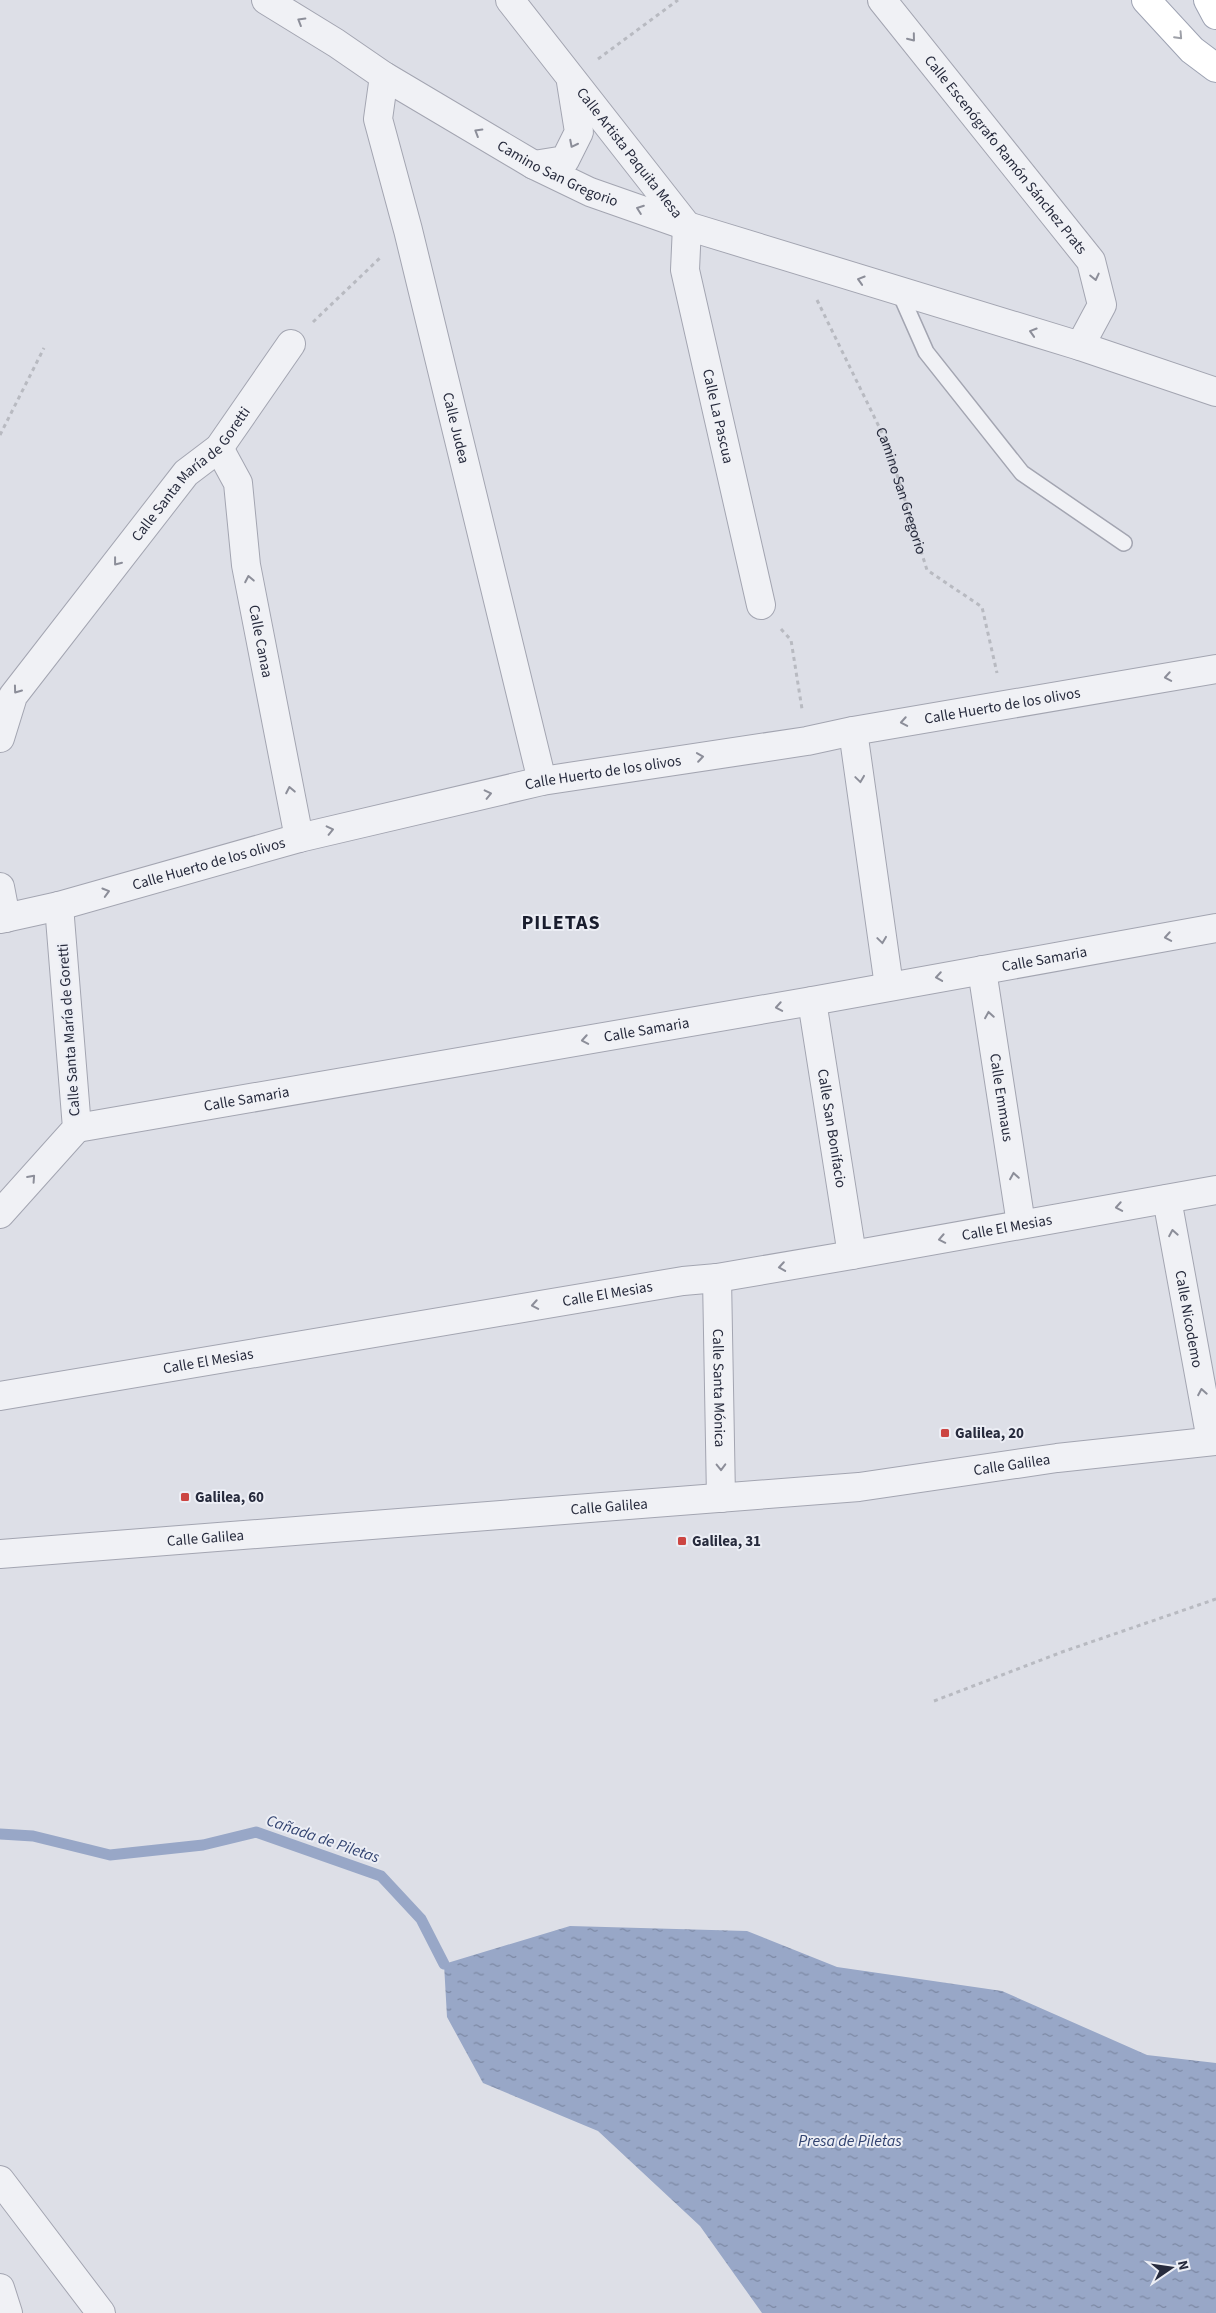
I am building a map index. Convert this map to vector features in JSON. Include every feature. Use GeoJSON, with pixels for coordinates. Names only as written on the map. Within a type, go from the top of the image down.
{"type":"FeatureCollection","features":[{"type":"Feature","properties":{"kind":"main road"},"geometry":{"type":"LineString","coordinates":[[1146,0],[1192,50],[1216,68]]}},
{"type":"Feature","properties":{"kind":"main road"},"geometry":{"type":"LineString","coordinates":[[1208,0],[1216,15]]}},
{"type":"Feature","properties":{"kind":"street","name":"Camino San Gregorio"},"geometry":{"type":"LineString","coordinates":[[266,0],[336,43],[384,76],[534,165],[590,192],[687,226],[1080,346],[1216,392]]}},
{"type":"Feature","properties":{"kind":"street","name":"Calle Artista Paquita Mesa"},"geometry":{"type":"LineString","coordinates":[[510,0],[570,80],[687,226]]}},
{"type":"Feature","properties":{"kind":"street","name":"Calle Escenógrafo Ramón Sánchez Prats"},"geometry":{"type":"LineString","coordinates":[[882,0],[1091,261],[1102,305],[1080,346]]}},
{"type":"Feature","properties":{"kind":"street","name":"Calle Judea"},"geometry":{"type":"LineString","coordinates":[[384,76],[378,118],[408,230],[542,781]]}},
{"type":"Feature","properties":{"kind":"street","name":"Calle Artista Paquita Mesa"},"geometry":{"type":"LineString","coordinates":[[534,165],[565,160],[579,132],[570,80]]}},
{"type":"Feature","properties":{"kind":"street","name":"Calle La Pascua"},"geometry":{"type":"LineString","coordinates":[[687,226],[685,270],[761,605]]}},
{"type":"Feature","properties":{"kind":"street","name":"Calle Santa María de Goretti"},"geometry":{"type":"LineString","coordinates":[[0,738],[13,696],[186,473],[219,448],[291,344]]}},
{"type":"Feature","properties":{"kind":"street","name":"Calle Canaa"},"geometry":{"type":"LineString","coordinates":[[219,448],[238,483],[246,565],[299,838]]}},
{"type":"Feature","properties":{"kind":"street","name":"Calle Huerto de los olivos"},"geometry":{"type":"LineString","coordinates":[[3,918],[59,906],[299,838],[542,781],[807,741],[853,731],[1216,669]]}},
{"type":"Feature","properties":{"kind":"street"},"geometry":{"type":"LineString","coordinates":[[853,731],[889,986]]}},
{"type":"Feature","properties":{"kind":"street"},"geometry":{"type":"LineString","coordinates":[[0,887],[3,918]]}},
{"type":"Feature","properties":{"kind":"street","name":"Calle Santa María de Goretti"},"geometry":{"type":"LineString","coordinates":[[0,1214],[77,1128],[59,906]]}},
{"type":"Feature","properties":{"kind":"street","name":"Calle Samaria"},"geometry":{"type":"LineString","coordinates":[[77,1128],[812,1001],[1216,928]]}},
{"type":"Feature","properties":{"kind":"street","name":"Calle Emmaus"},"geometry":{"type":"LineString","coordinates":[[982,970],[1021,1224]]}},
{"type":"Feature","properties":{"kind":"street","name":"Calle San Bonifacio"},"geometry":{"type":"LineString","coordinates":[[812,1001],[852,1255]]}},
{"type":"Feature","properties":{"kind":"street","name":"Calle El Mesias"},"geometry":{"type":"LineString","coordinates":[[0,1396],[683,1280],[717,1278],[1216,1190]]}},
{"type":"Feature","properties":{"kind":"street","name":"Calle Nicodemo"},"geometry":{"type":"LineString","coordinates":[[1167,1199],[1214,1438]]}},
{"type":"Feature","properties":{"kind":"street","name":"Calle Santa Mónica"},"geometry":{"type":"LineString","coordinates":[[717,1278],[721,1498]]}},
{"type":"Feature","properties":{"kind":"street","name":"Calle Galilea"},"geometry":{"type":"LineString","coordinates":[[0,1554],[859,1487],[1057,1458],[1214,1438]]}},
{"type":"Feature","properties":{"kind":"street"},"geometry":{"type":"LineString","coordinates":[[0,2180],[101,2313]]}},
{"type":"Feature","properties":{"kind":"street"},"geometry":{"type":"LineString","coordinates":[[0,2288],[8,2313]]}},
{"type":"Feature","properties":{"kind":"lane"},"geometry":{"type":"LineString","coordinates":[[899,291],[926,352],[1022,473],[1124,543]]}},
{"type":"Feature","properties":{"kind":"path"},"geometry":{"type":"LineString","coordinates":[[570,80],[678,0]]}},
{"type":"Feature","properties":{"kind":"path"},"geometry":{"type":"LineString","coordinates":[[291,344],[408,230]]}},
{"type":"Feature","properties":{"kind":"path","name":"Camino San Gregorio"},"geometry":{"type":"LineString","coordinates":[[798,261],[887,443],[927,570],[982,607],[1005,705]]}},
{"type":"Feature","properties":{"kind":"path"},"geometry":{"type":"LineString","coordinates":[[0,435],[44,348]]}},
{"type":"Feature","properties":{"kind":"path"},"geometry":{"type":"LineString","coordinates":[[761,605],[791,640],[807,741]]}},
{"type":"Feature","properties":{"kind":"path"},"geometry":{"type":"LineString","coordinates":[[934,1701],[1062,1652],[1216,1600]]}},
{"type":"Feature","properties":{"kind":"water","name":"Presa de Piletas"},"geometry":{"type":"Polygon","coordinates":[[[570,1926],[747,1931],[837,1967],[1002,1991],[1147,2055],[1216,2063],[1216,2313],[762,2313],[700,2226],[598,2131],[483,2083],[447,2017],[444,1964],[570,1926]]]}},
{"type":"Feature","properties":{"kind":"waterway","name":"Cañada de Piletas"},"geometry":{"type":"LineString","coordinates":[[0,1834],[33,1836],[110,1855],[203,1845],[256,1832],[381,1876],[421,1919],[444,1964]]}},
{"type":"Feature","properties":{"kind":"place","name":"Galilea, 20"},"geometry":{"type":"Point","coordinates":[945,1433]}},
{"type":"Feature","properties":{"kind":"place","name":"Galilea, 60"},"geometry":{"type":"Point","coordinates":[185,1497]}},
{"type":"Feature","properties":{"kind":"place","name":"Galilea, 31"},"geometry":{"type":"Point","coordinates":[682,1541]}},
{"type":"Feature","properties":{"kind":"district","name":"PILETAS"},"geometry":{"type":"Point","coordinates":[561,923]}}]}
